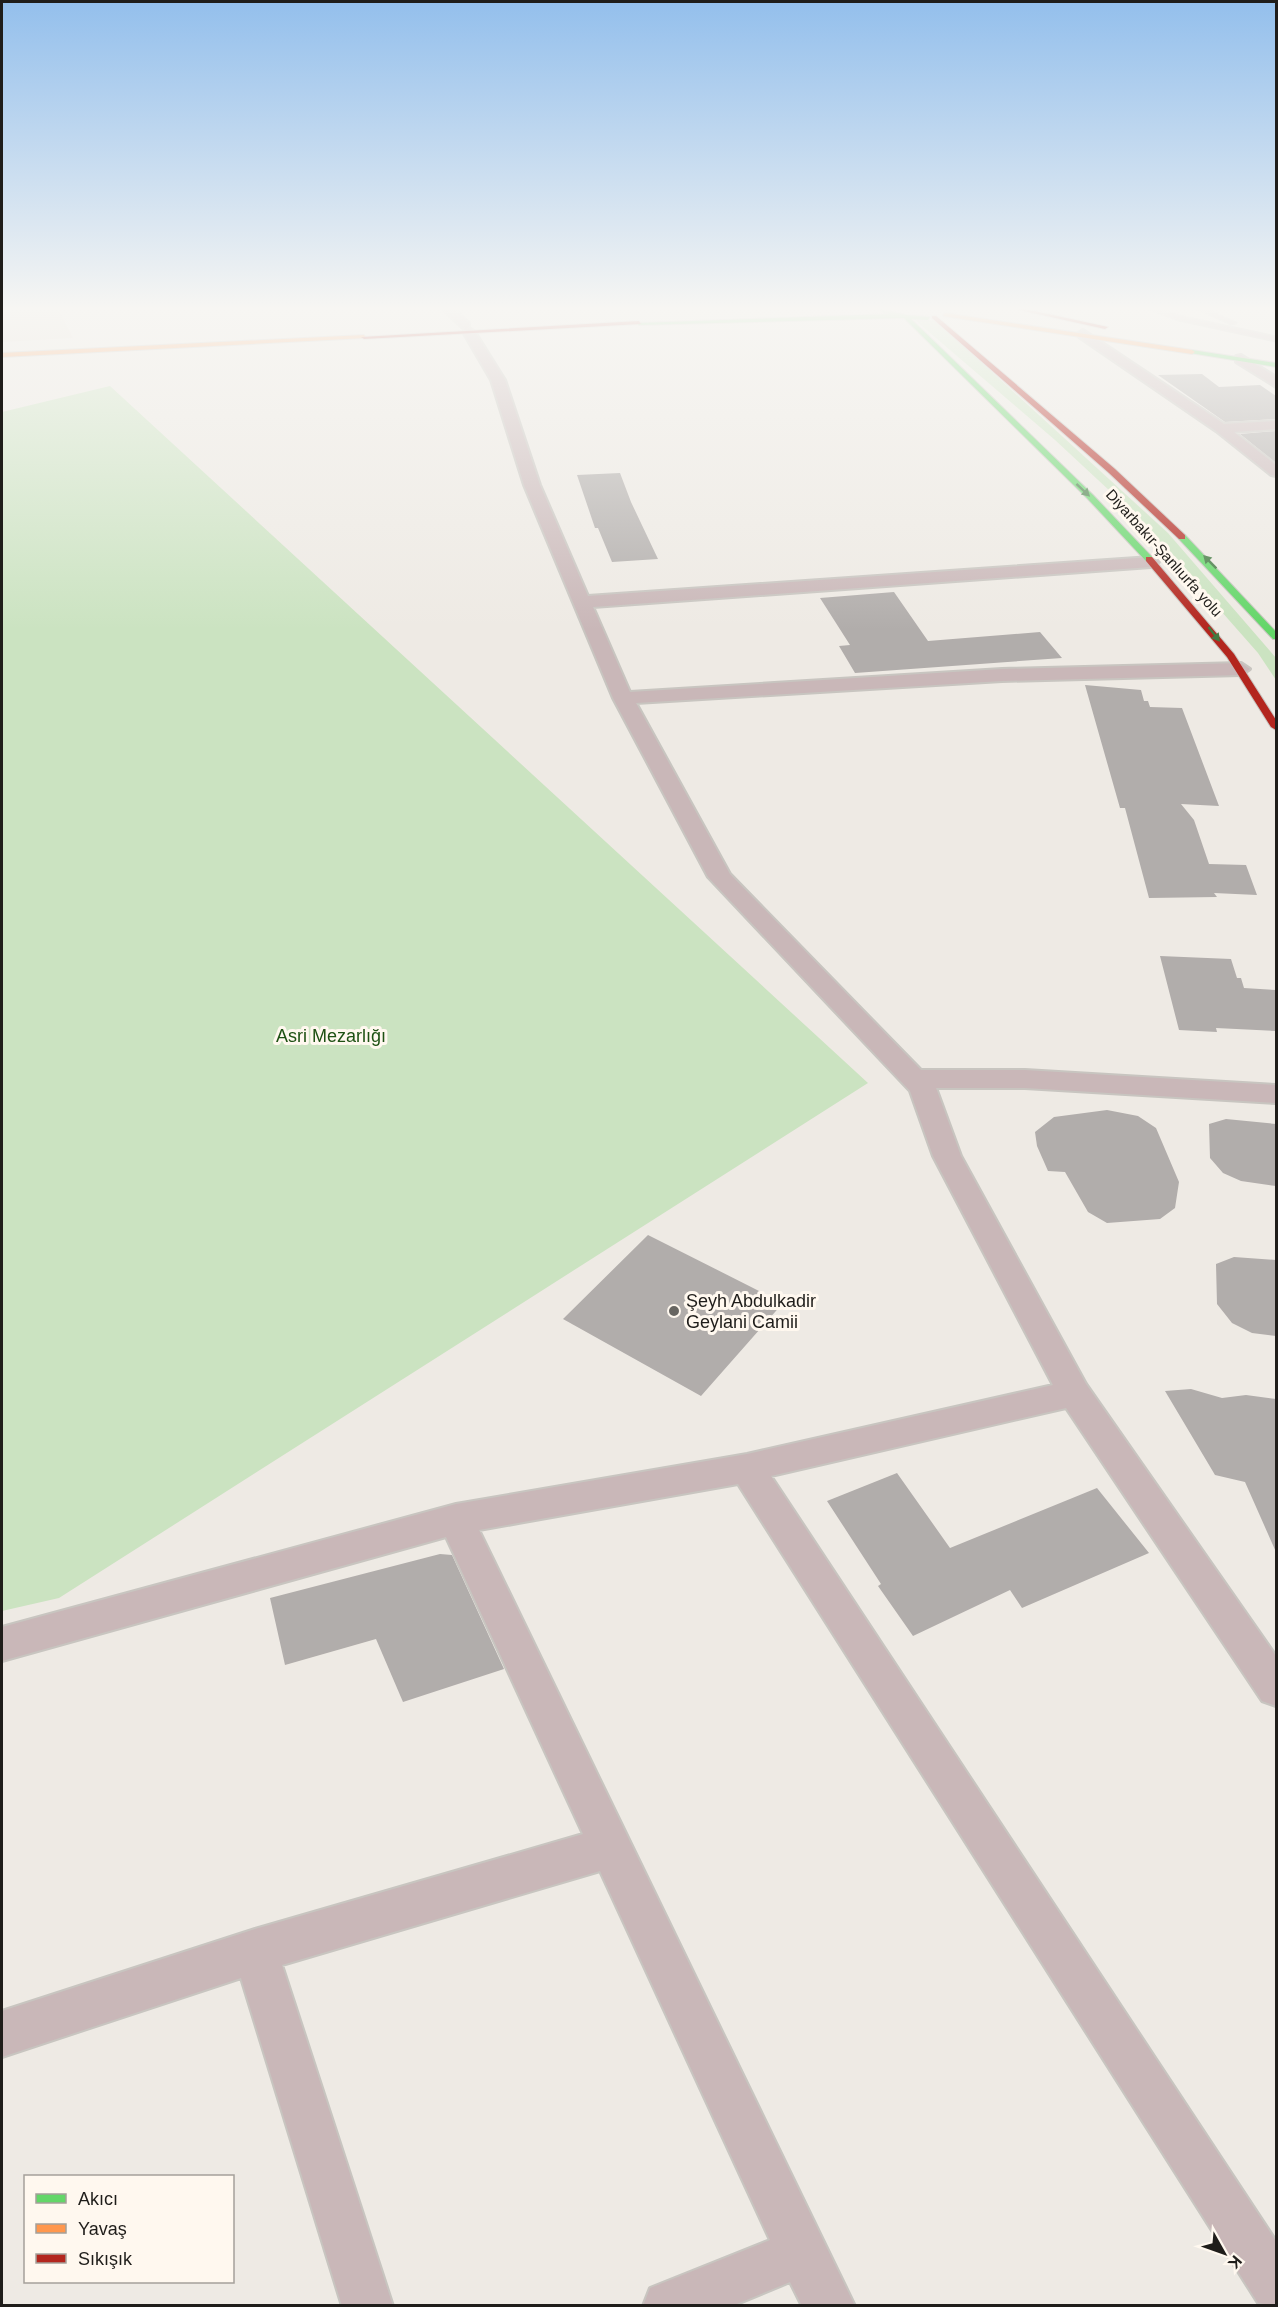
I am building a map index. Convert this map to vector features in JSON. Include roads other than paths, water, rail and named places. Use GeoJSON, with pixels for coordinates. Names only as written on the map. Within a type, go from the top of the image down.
{"type":"FeatureCollection","features":[{"type":"Feature","properties":{"kind":"main road","name":"Diyarbakır-Şanlıurfa yolu"},"geometry":{"type":"LineString","coordinates":[[1004,415],[1098,503],[1212,631],[1241,669],[1276,727]]}},
{"type":"Feature","properties":{"kind":"main road","name":"Diyarbakır-Şanlıurfa yolu"},"geometry":{"type":"LineString","coordinates":[[1053,415],[1156,509],[1231,584],[1276,637]]}},
{"type":"Feature","properties":{"kind":"street"},"geometry":{"type":"LineString","coordinates":[[509,415],[532,485],[623,698],[720,877],[923,1088],[947,1156],[1074,1393],[1276,1689]]}},
{"type":"Feature","properties":{"kind":"street"},"geometry":{"type":"LineString","coordinates":[[1201,415],[1276,472]]}},
{"type":"Feature","properties":{"kind":"street"},"geometry":{"type":"LineString","coordinates":[[1221,428],[1276,425]]}},
{"type":"Feature","properties":{"kind":"street"},"geometry":{"type":"LineString","coordinates":[[582,602],[1151,562]]}},
{"type":"Feature","properties":{"kind":"street"},"geometry":{"type":"LineString","coordinates":[[623,698],[1002,675],[1241,669]]}},
{"type":"Feature","properties":{"kind":"street"},"geometry":{"type":"LineString","coordinates":[[915,1079],[1025,1079],[1276,1094]]}},
{"type":"Feature","properties":{"kind":"street"},"geometry":{"type":"LineString","coordinates":[[2,1644],[456,1520],[747,1468],[1074,1393]]}},
{"type":"Feature","properties":{"kind":"street"},"geometry":{"type":"LineString","coordinates":[[747,1468],[1276,2285]]}},
{"type":"Feature","properties":{"kind":"street"},"geometry":{"type":"LineString","coordinates":[[456,1520],[802,2252],[830,2306]]}},
{"type":"Feature","properties":{"kind":"street"},"geometry":{"type":"LineString","coordinates":[[2,2034],[255,1951],[611,1847]]}},
{"type":"Feature","properties":{"kind":"street"},"geometry":{"type":"LineString","coordinates":[[255,1951],[368,2306]]}},
{"type":"Feature","properties":{"kind":"street"},"geometry":{"type":"LineString","coordinates":[[668,2306],[802,2252]]}},
{"type":"Feature","properties":{"kind":"place","name":"Şeyh Abdulkadir Geylani Camii"},"geometry":{"type":"Point","coordinates":[674,1311]}},
{"type":"Feature","properties":{"kind":"park label","name":"Asri Mezarlığı"},"geometry":{"type":"Point","coordinates":[331,1036]}}]}
